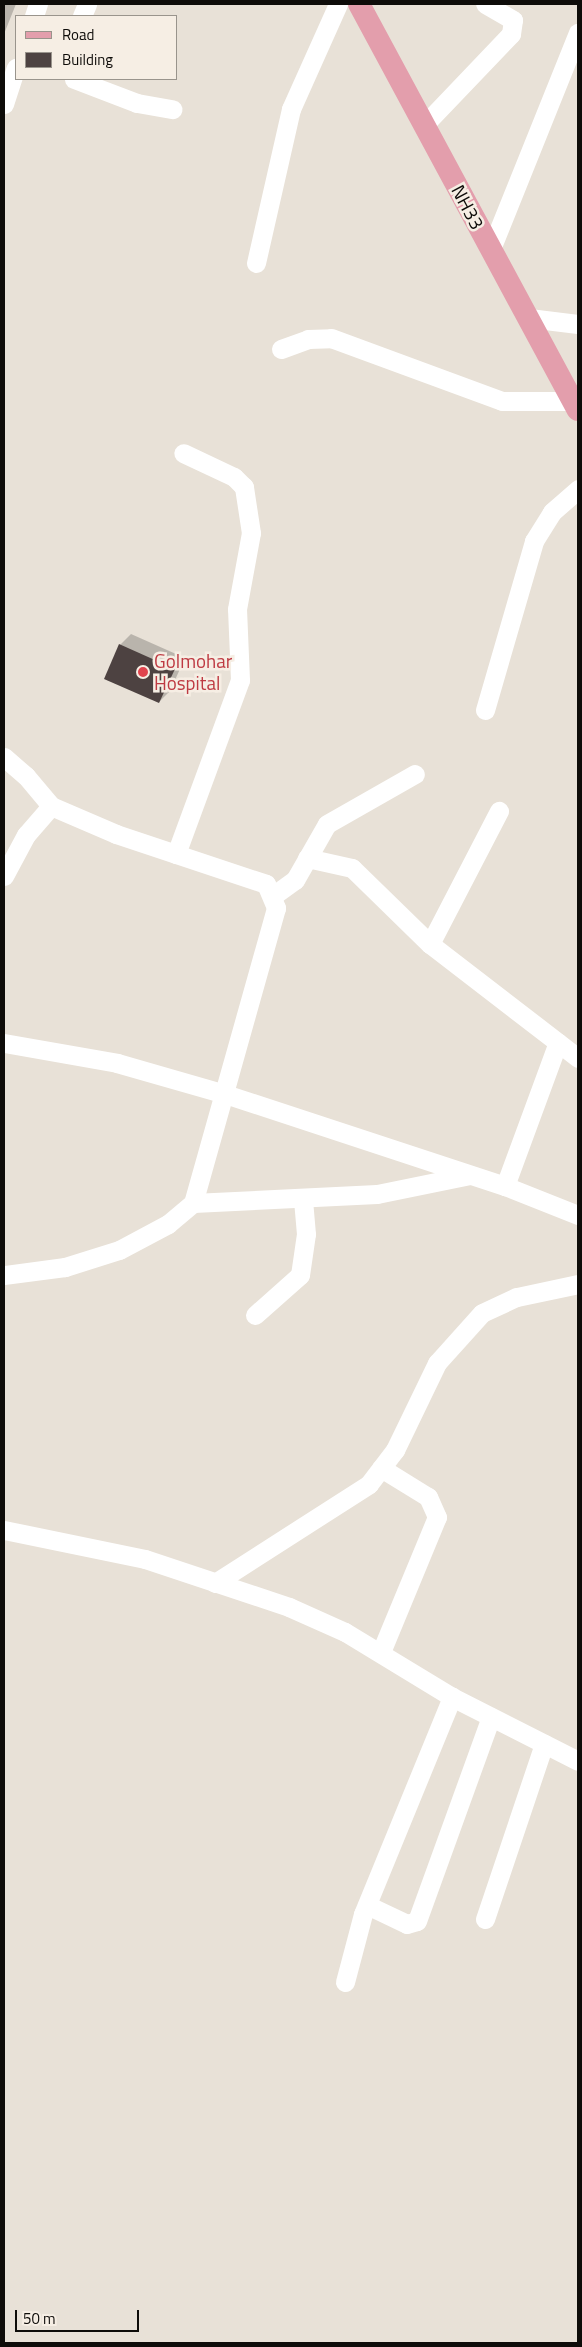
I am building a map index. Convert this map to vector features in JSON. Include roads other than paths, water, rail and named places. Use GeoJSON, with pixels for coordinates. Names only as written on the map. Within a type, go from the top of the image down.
{"type":"FeatureCollection","features":[{"type":"Feature","properties":{"kind":"main road","name":"NH33"},"geometry":{"type":"LineString","coordinates":[[359,4],[576,405]]}},
{"type":"Feature","properties":{"kind":"street"},"geometry":{"type":"LineString","coordinates":[[256,263],[291,109],[338,4]]}},
{"type":"Feature","properties":{"kind":"street"},"geometry":{"type":"LineString","coordinates":[[424,124],[511,34],[513,20],[488,4]]}},
{"type":"Feature","properties":{"kind":"street"},"geometry":{"type":"LineString","coordinates":[[490,249],[578,32]]}},
{"type":"Feature","properties":{"kind":"street"},"geometry":{"type":"LineString","coordinates":[[4,104],[15,70]]}},
{"type":"Feature","properties":{"kind":"street"},"geometry":{"type":"LineString","coordinates":[[77,80],[137,103],[172,109]]}},
{"type":"Feature","properties":{"kind":"street"},"geometry":{"type":"LineString","coordinates":[[529,318],[578,324]]}},
{"type":"Feature","properties":{"kind":"street"},"geometry":{"type":"LineString","coordinates":[[281,349],[308,339],[331,338],[362,346],[494,399],[576,405]]}},
{"type":"Feature","properties":{"kind":"street"},"geometry":{"type":"LineString","coordinates":[[176,854],[240,680],[237,609],[251,533],[244,487],[234,476],[184,453]]}},
{"type":"Feature","properties":{"kind":"street"},"geometry":{"type":"LineString","coordinates":[[485,710],[534,541],[552,512],[578,489]]}},
{"type":"Feature","properties":{"kind":"street"},"geometry":{"type":"LineString","coordinates":[[4,757],[26,776],[50,806],[176,854],[252,878],[266,884],[274,894],[271,933],[193,1203],[168,1224],[119,1250],[65,1266],[4,1275]]}},
{"type":"Feature","properties":{"kind":"street"},"geometry":{"type":"LineString","coordinates":[[274,894],[295,880],[327,824],[415,774]]}},
{"type":"Feature","properties":{"kind":"street"},"geometry":{"type":"LineString","coordinates":[[4,876],[26,835],[50,806]]}},
{"type":"Feature","properties":{"kind":"street"},"geometry":{"type":"LineString","coordinates":[[430,944],[499,810]]}},
{"type":"Feature","properties":{"kind":"street"},"geometry":{"type":"LineString","coordinates":[[307,858],[352,868],[430,944],[578,1058]]}},
{"type":"Feature","properties":{"kind":"street"},"geometry":{"type":"LineString","coordinates":[[505,1186],[558,1042]]}},
{"type":"Feature","properties":{"kind":"street"},"geometry":{"type":"LineString","coordinates":[[4,1043],[117,1063],[225,1094],[472,1174],[578,1215]]}},
{"type":"Feature","properties":{"kind":"street"},"geometry":{"type":"LineString","coordinates":[[193,1203],[377,1194],[472,1174]]}},
{"type":"Feature","properties":{"kind":"street"},"geometry":{"type":"LineString","coordinates":[[255,1315],[300,1275],[306,1258],[303,1198]]}},
{"type":"Feature","properties":{"kind":"street"},"geometry":{"type":"LineString","coordinates":[[215,1583],[336,1508],[369,1484],[395,1450],[437,1363],[482,1313],[517,1297],[578,1284]]}},
{"type":"Feature","properties":{"kind":"street"},"geometry":{"type":"LineString","coordinates":[[381,1468],[428,1497],[437,1517],[381,1652]]}},
{"type":"Feature","properties":{"kind":"street"},"geometry":{"type":"LineString","coordinates":[[4,1530],[84,1543],[289,1607],[381,1652],[452,1697],[578,1761]]}},
{"type":"Feature","properties":{"kind":"street"},"geometry":{"type":"LineString","coordinates":[[345,1982],[367,1905],[452,1697]]}},
{"type":"Feature","properties":{"kind":"street"},"geometry":{"type":"LineString","coordinates":[[367,1905],[408,1924],[416,1921],[491,1717]]}},
{"type":"Feature","properties":{"kind":"street"},"geometry":{"type":"LineString","coordinates":[[485,1919],[544,1744]]}},
{"type":"Feature","properties":{"kind":"place","name":"Golmohar Hospital"},"geometry":{"type":"Point","coordinates":[143,672]}}]}
